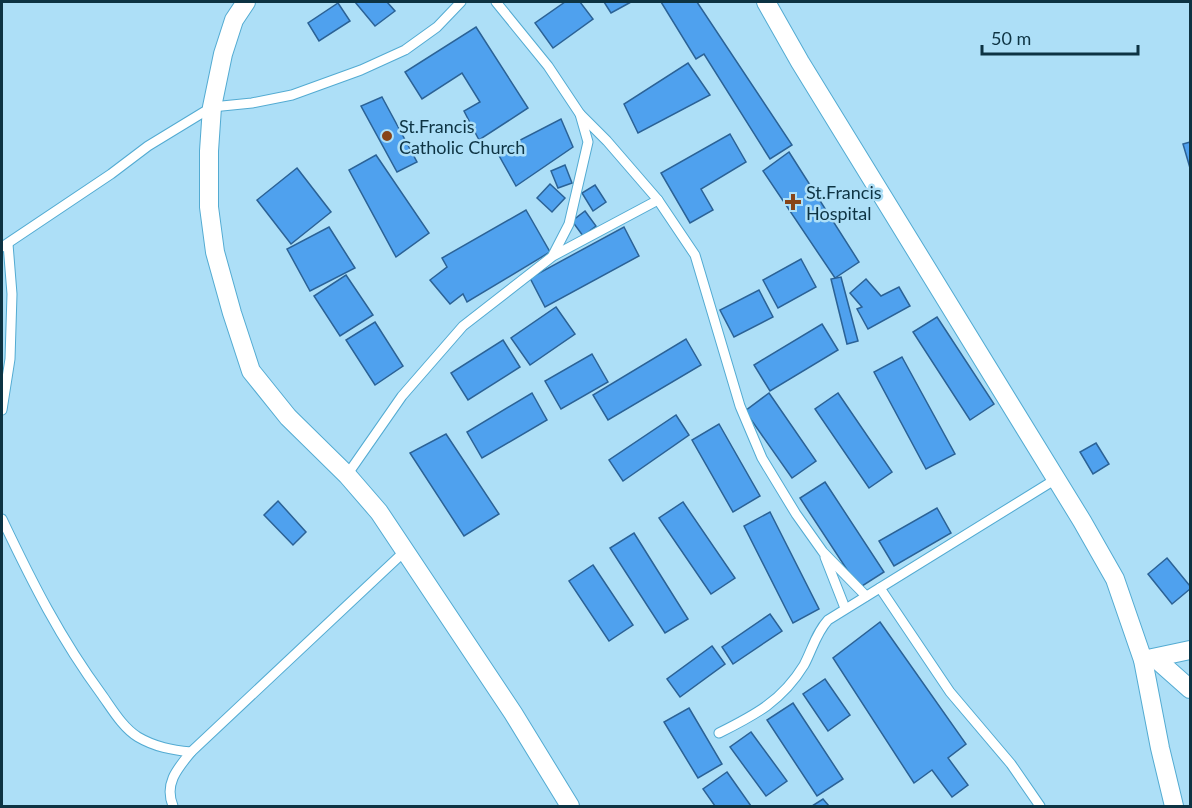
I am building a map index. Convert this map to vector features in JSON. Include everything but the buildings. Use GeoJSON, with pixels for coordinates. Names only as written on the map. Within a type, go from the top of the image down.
{"type":"FeatureCollection","features":[{"type":"Feature","properties":{"kind":"street"},"geometry":{"type":"LineString","coordinates":[[246,2],[234,20],[212,107],[209,207],[215,252],[251,371],[288,417],[347,475],[379,512],[513,713],[570,807]]}},
{"type":"Feature","properties":{"kind":"street"},"geometry":{"type":"LineString","coordinates":[[766,2],[800,62],[1083,521],[1115,579],[1149,659],[1160,748],[1174,807]]}},
{"type":"Feature","properties":{"kind":"street"},"geometry":{"type":"LineString","coordinates":[[1149,659],[1191,650]]}},
{"type":"Feature","properties":{"kind":"street"},"geometry":{"type":"LineString","coordinates":[[1149,659],[1191,689]]}},
{"type":"Feature","properties":{"kind":"lane"},"geometry":{"type":"LineString","coordinates":[[2,410],[10,359],[12,294],[5,245],[148,146],[212,107],[252,103],[292,95],[361,70],[405,50],[437,27],[461,2]]}},
{"type":"Feature","properties":{"kind":"lane"},"geometry":{"type":"LineString","coordinates":[[496,2],[548,66],[580,114],[607,141],[658,200],[695,255],[740,406],[762,458],[796,514],[823,552],[866,596]]}},
{"type":"Feature","properties":{"kind":"lane"},"geometry":{"type":"LineString","coordinates":[[553,256],[569,224],[588,142],[580,114]]}},
{"type":"Feature","properties":{"kind":"lane"},"geometry":{"type":"LineString","coordinates":[[347,475],[402,396],[463,326],[553,256],[658,200]]}},
{"type":"Feature","properties":{"kind":"lane"},"geometry":{"type":"LineString","coordinates":[[719,733],[779,698],[792,683],[805,662],[820,629],[828,620],[1056,479]]}},
{"type":"Feature","properties":{"kind":"lane"},"geometry":{"type":"LineString","coordinates":[[2,519],[34,586],[66,645],[118,717],[136,736],[152,744],[191,752]]}},
{"type":"Feature","properties":{"kind":"lane"},"geometry":{"type":"LineString","coordinates":[[173,807],[169,786],[177,769],[191,752],[405,552]]}},
{"type":"Feature","properties":{"kind":"lane"},"geometry":{"type":"LineString","coordinates":[[823,552],[845,608]]}},
{"type":"Feature","properties":{"kind":"lane"},"geometry":{"type":"LineString","coordinates":[[880,588],[950,692],[1011,765],[1040,807]]}},
{"type":"Feature","properties":{"kind":"place","name":"St.Francis Catholic Church"},"geometry":{"type":"Point","coordinates":[387,136]}},
{"type":"Feature","properties":{"kind":"place","name":"St.Francis Hospital"},"geometry":{"type":"Point","coordinates":[793,202]}}]}
